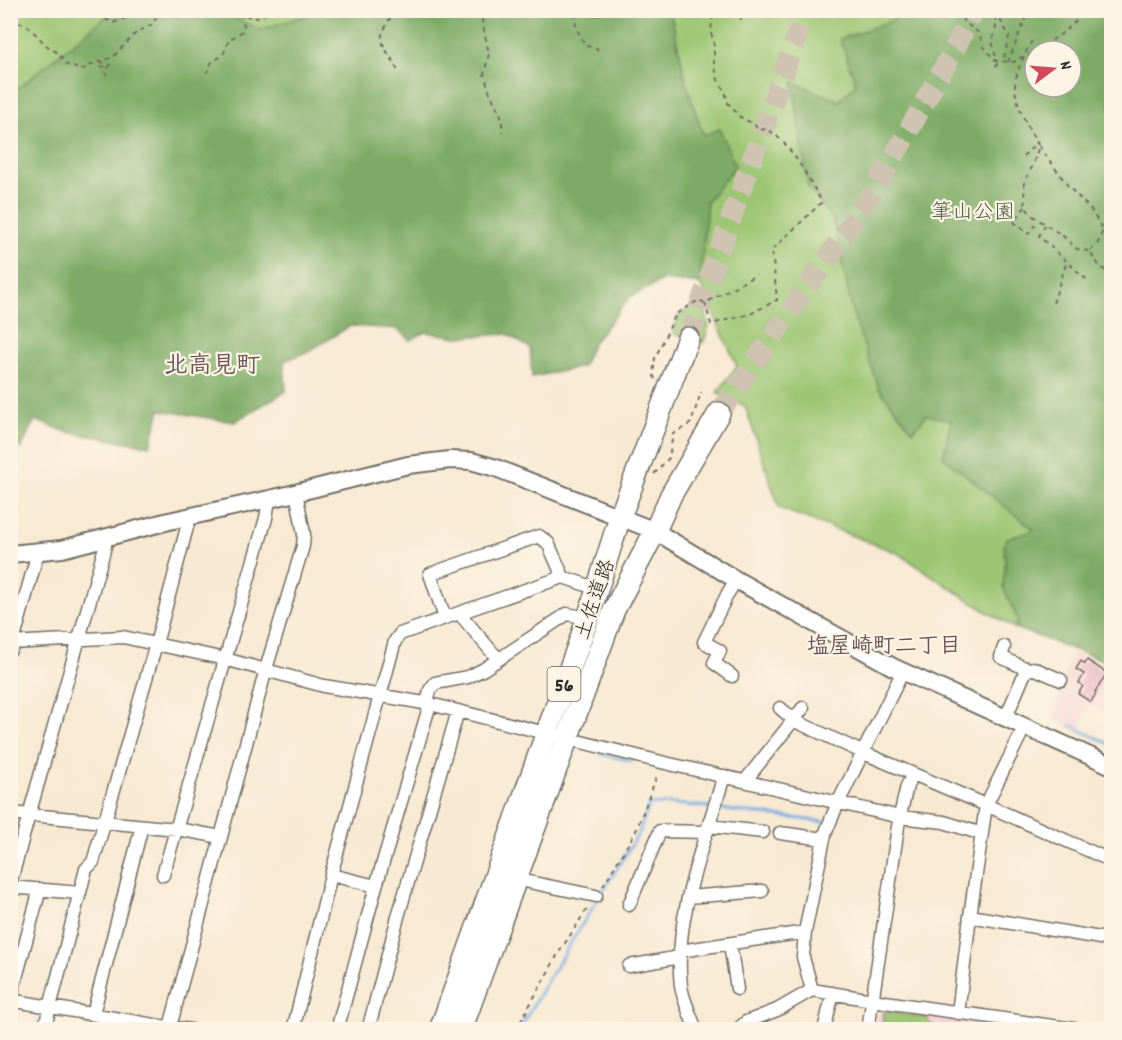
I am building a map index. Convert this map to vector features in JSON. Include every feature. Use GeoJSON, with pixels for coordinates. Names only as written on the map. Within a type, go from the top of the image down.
{"type":"FeatureCollection","features":[{"type":"Feature","properties":{"kind":"highway","name":"土佐道路"},"geometry":{"type":"LineString","coordinates":[[461,1029],[515,879],[557,736],[588,618],[620,517],[688,338]]}},
{"type":"Feature","properties":{"kind":"highway","name":"土佐道路"},"geometry":{"type":"LineString","coordinates":[[440,1029],[557,736],[614,610],[671,495],[719,413]]}},
{"type":"Feature","properties":{"kind":"street"},"geometry":{"type":"LineString","coordinates":[[10,554],[62,549],[190,516],[408,465],[450,460],[471,461],[496,468],[655,531],[736,580],[903,671],[1112,766]]}},
{"type":"Feature","properties":{"kind":"street"},"geometry":{"type":"LineString","coordinates":[[170,1027],[266,669],[303,546],[304,534],[296,492]]}},
{"type":"Feature","properties":{"kind":"street"},"geometry":{"type":"LineString","coordinates":[[163,874],[266,518],[268,506],[266,499]]}},
{"type":"Feature","properties":{"kind":"street"},"geometry":{"type":"LineString","coordinates":[[44,1029],[86,869],[93,862],[156,644],[190,516]]}},
{"type":"Feature","properties":{"kind":"street"},"geometry":{"type":"LineString","coordinates":[[445,618],[430,574],[539,536],[548,543],[563,577]]}},
{"type":"Feature","properties":{"kind":"street"},"geometry":{"type":"LineString","coordinates":[[80,893],[10,885],[103,554],[105,546],[103,538]]}},
{"type":"Feature","properties":{"kind":"street"},"geometry":{"type":"LineString","coordinates":[[38,552],[11,645],[123,638],[156,644],[266,669],[324,686],[428,704],[661,762],[900,817],[944,822],[982,834]]}},
{"type":"Feature","properties":{"kind":"street"},"geometry":{"type":"LineString","coordinates":[[293,1029],[331,874],[395,640],[400,634],[563,577],[597,589]]}},
{"type":"Feature","properties":{"kind":"street"},"geometry":{"type":"LineString","coordinates":[[732,676],[714,663],[720,651],[704,642],[736,580]]}},
{"type":"Feature","properties":{"kind":"street"},"geometry":{"type":"LineString","coordinates":[[459,613],[498,659]]}},
{"type":"Feature","properties":{"kind":"street"},"geometry":{"type":"LineString","coordinates":[[337,1029],[430,690],[435,683],[468,677],[484,669],[567,614],[588,618]]}},
{"type":"Feature","properties":{"kind":"street"},"geometry":{"type":"LineString","coordinates":[[1004,647],[1000,657],[1029,670],[1034,668],[1061,680]]}},
{"type":"Feature","properties":{"kind":"street"},"geometry":{"type":"LineString","coordinates":[[1006,717],[1027,668]]}},
{"type":"Feature","properties":{"kind":"street"},"geometry":{"type":"LineString","coordinates":[[812,990],[803,957],[805,932],[824,839],[838,803],[903,671]]}},
{"type":"Feature","properties":{"kind":"street"},"geometry":{"type":"LineString","coordinates":[[780,708],[795,721],[864,753],[1112,861]]}},
{"type":"Feature","properties":{"kind":"street"},"geometry":{"type":"LineString","coordinates":[[745,781],[804,708]]}},
{"type":"Feature","properties":{"kind":"street"},"geometry":{"type":"LineString","coordinates":[[368,1029],[402,902],[458,711]]}},
{"type":"Feature","properties":{"kind":"street"},"geometry":{"type":"LineString","coordinates":[[958,1013],[986,805],[1025,726]]}},
{"type":"Feature","properties":{"kind":"street"},"geometry":{"type":"LineString","coordinates":[[868,1029],[900,817],[907,786],[913,774]]}},
{"type":"Feature","properties":{"kind":"street"},"geometry":{"type":"LineString","coordinates":[[696,1029],[682,989],[680,954],[688,897],[724,776]]}},
{"type":"Feature","properties":{"kind":"street"},"geometry":{"type":"LineString","coordinates":[[10,813],[177,829],[221,837]]}},
{"type":"Feature","properties":{"kind":"street"},"geometry":{"type":"LineString","coordinates":[[93,1014],[142,826]]}},
{"type":"Feature","properties":{"kind":"street"},"geometry":{"type":"LineString","coordinates":[[629,905],[660,831],[708,829],[763,832]]}},
{"type":"Feature","properties":{"kind":"street"},"geometry":{"type":"LineString","coordinates":[[780,833],[824,839]]}},
{"type":"Feature","properties":{"kind":"street"},"geometry":{"type":"LineString","coordinates":[[331,874],[376,886]]}},
{"type":"Feature","properties":{"kind":"street"},"geometry":{"type":"LineString","coordinates":[[515,879],[596,896]]}},
{"type":"Feature","properties":{"kind":"street"},"geometry":{"type":"LineString","coordinates":[[40,889],[10,1000],[187,1029]]}},
{"type":"Feature","properties":{"kind":"street"},"geometry":{"type":"LineString","coordinates":[[688,897],[762,891]]}},
{"type":"Feature","properties":{"kind":"street"},"geometry":{"type":"LineString","coordinates":[[970,916],[1112,940]]}},
{"type":"Feature","properties":{"kind":"street"},"geometry":{"type":"LineString","coordinates":[[628,966],[730,944],[805,932]]}},
{"type":"Feature","properties":{"kind":"street"},"geometry":{"type":"LineString","coordinates":[[730,944],[737,989]]}},
{"type":"Feature","properties":{"kind":"street"},"geometry":{"type":"LineString","coordinates":[[737,1029],[746,1022],[777,1010],[812,990],[958,1013],[1081,1029]]}},
{"type":"Feature","properties":{"kind":"street"},"geometry":{"type":"LineString","coordinates":[[824,1029],[832,993]]}},
{"type":"Feature","properties":{"kind":"path"},"geometry":{"type":"LineString","coordinates":[[91,10],[97,17],[113,23],[145,10]]}},
{"type":"Feature","properties":{"kind":"path"},"geometry":{"type":"LineString","coordinates":[[10,20],[27,25],[70,67],[82,70],[113,57],[137,32],[151,25],[162,10]]}},
{"type":"Feature","properties":{"kind":"path"},"geometry":{"type":"LineString","coordinates":[[206,73],[211,63],[223,55],[229,40],[243,31],[240,10]]}},
{"type":"Feature","properties":{"kind":"path"},"geometry":{"type":"LineString","coordinates":[[242,15],[256,18],[274,10]]}},
{"type":"Feature","properties":{"kind":"path"},"geometry":{"type":"LineString","coordinates":[[397,70],[396,64],[389,56],[382,41],[382,35],[389,19],[402,15],[405,10]]}},
{"type":"Feature","properties":{"kind":"path"},"geometry":{"type":"LineString","coordinates":[[482,10],[482,21],[489,52],[488,64],[484,72],[485,80],[502,118],[502,132]]}},
{"type":"Feature","properties":{"kind":"path"},"geometry":{"type":"LineString","coordinates":[[583,10],[575,12],[576,27],[586,46],[597,48],[598,54]]}},
{"type":"Feature","properties":{"kind":"path"},"geometry":{"type":"LineString","coordinates":[[705,303],[711,324],[750,314],[777,300],[772,250],[822,202],[797,160],[779,139],[767,129],[760,130],[740,117],[728,103],[714,64],[714,43],[711,33],[713,10]]}},
{"type":"Feature","properties":{"kind":"path"},"geometry":{"type":"LineString","coordinates":[[736,10],[741,20]]}},
{"type":"Feature","properties":{"kind":"path"},"geometry":{"type":"LineString","coordinates":[[958,10],[964,22],[979,33],[983,46],[997,61],[1014,62],[1020,66]]}},
{"type":"Feature","properties":{"kind":"path"},"geometry":{"type":"LineString","coordinates":[[1008,62],[1029,10]]}},
{"type":"Feature","properties":{"kind":"path"},"geometry":{"type":"LineString","coordinates":[[1053,39],[1088,10]]}},
{"type":"Feature","properties":{"kind":"path"},"geometry":{"type":"LineString","coordinates":[[994,11],[996,28],[992,40],[997,61],[996,67]]}},
{"type":"Feature","properties":{"kind":"path"},"geometry":{"type":"LineString","coordinates":[[994,11],[1009,36],[1003,62]]}},
{"type":"Feature","properties":{"kind":"path"},"geometry":{"type":"LineString","coordinates":[[1014,62],[1023,57]]}},
{"type":"Feature","properties":{"kind":"path"},"geometry":{"type":"LineString","coordinates":[[1023,57],[1015,88],[1023,117],[1038,144],[1068,186],[1091,210],[1103,230],[1112,238]]}},
{"type":"Feature","properties":{"kind":"path"},"geometry":{"type":"LineString","coordinates":[[106,60],[99,66],[109,64],[105,72],[107,75]]}},
{"type":"Feature","properties":{"kind":"path"},"geometry":{"type":"LineString","coordinates":[[1023,156],[1038,144]]}},
{"type":"Feature","properties":{"kind":"path"},"geometry":{"type":"LineString","coordinates":[[1038,144],[1032,167],[1024,183],[1025,207],[1014,222],[1028,234],[1039,220]]}},
{"type":"Feature","properties":{"kind":"path"},"geometry":{"type":"LineString","coordinates":[[1025,207],[1077,249],[1089,251],[1097,246],[1103,230]]}},
{"type":"Feature","properties":{"kind":"path"},"geometry":{"type":"LineString","coordinates":[[1045,225],[1039,236],[1088,281]]}},
{"type":"Feature","properties":{"kind":"path"},"geometry":{"type":"LineString","coordinates":[[1089,251],[1098,264],[1112,277]]}},
{"type":"Feature","properties":{"kind":"path"},"geometry":{"type":"LineString","coordinates":[[1053,303],[1066,261]]}},
{"type":"Feature","properties":{"kind":"path"},"geometry":{"type":"LineString","coordinates":[[651,481],[655,472],[669,458],[674,434],[691,423],[701,392]]}},
{"type":"Feature","properties":{"kind":"shaded area"},"geometry":{"type":"Polygon","coordinates":[[[1074,653],[1111,675],[1111,714],[1088,705],[1079,731],[1051,717],[1074,653]]]}},
{"type":"Feature","properties":{"kind":"shaded area"},"geometry":{"type":"Polygon","coordinates":[[[885,1010],[1015,1029],[875,1030],[877,1016],[885,1010]]]}},
{"type":"Feature","properties":{"kind":"green space"},"geometry":{"type":"Polygon","coordinates":[[[11,10],[113,10],[113,11],[11,94],[11,10]]]}},
{"type":"Feature","properties":{"kind":"green space"},"geometry":{"type":"Polygon","coordinates":[[[322,10],[670,11],[687,86],[703,135],[720,129],[735,166],[707,201],[700,284],[664,280],[630,297],[593,343],[582,367],[532,377],[530,348],[507,334],[458,337],[425,332],[410,340],[397,329],[350,326],[309,351],[284,361],[286,391],[234,422],[160,410],[150,446],[67,432],[35,420],[21,448],[11,444],[11,94],[113,11],[219,11],[261,30],[322,10]]]}},
{"type":"Feature","properties":{"kind":"green space"},"geometry":{"type":"Polygon","coordinates":[[[219,11],[322,11],[261,30],[219,11]]]}},
{"type":"Feature","properties":{"kind":"green space","name":"筆山公園"},"geometry":{"type":"Polygon","coordinates":[[[670,11],[1111,11],[1111,667],[1100,659],[1015,628],[898,553],[779,508],[745,406],[717,393],[737,366],[700,284],[707,201],[735,165],[703,135],[687,86],[670,11]]]}},
{"type":"Feature","properties":{"kind":"green space","name":"筆山公園"},"geometry":{"type":"Polygon","coordinates":[[[892,11],[1111,11],[1111,667],[1100,659],[1015,628],[1018,620],[1003,587],[1004,546],[1007,538],[1030,532],[1033,529],[943,457],[951,420],[926,415],[913,431],[879,389],[853,314],[833,220],[808,187],[793,82],[839,101],[856,84],[840,39],[893,20],[892,11]]]}},
{"type":"Feature","properties":{"kind":"green space"},"geometry":{"type":"Polygon","coordinates":[[[699,303],[704,305],[709,326],[703,343],[673,333],[679,315],[699,303]]]}},
{"type":"Feature","properties":{"kind":"green space"},"geometry":{"type":"Polygon","coordinates":[[[884,1011],[928,1018],[928,1023],[932,1024],[931,1029],[882,1029],[884,1011]]]}},
{"type":"Feature","properties":{"kind":"green space"},"geometry":{"type":"Polygon","coordinates":[[[88,1018],[136,1029],[86,1030],[88,1018]]]}},
{"type":"Feature","properties":{"kind":"building"},"geometry":{"type":"Polygon","coordinates":[[[1087,660],[1107,673],[1091,702],[1078,694],[1083,686],[1079,683],[1084,674],[1076,669],[1081,661],[1085,664],[1087,660]]]}},
{"type":"Feature","properties":{"kind":"waterway"},"geometry":{"type":"LineString","coordinates":[[1070,725],[1112,745]]}},
{"type":"Feature","properties":{"kind":"waterway"},"geometry":{"type":"LineString","coordinates":[[600,754],[632,761]]}},
{"type":"Feature","properties":{"kind":"waterway"},"geometry":{"type":"LineString","coordinates":[[519,1030],[639,833],[649,805],[709,807]]}},
{"type":"Feature","properties":{"kind":"waterway"},"geometry":{"type":"LineString","coordinates":[[719,809],[825,822]]}},
{"type":"Feature","properties":{"kind":"tunnel"},"geometry":{"type":"LineString","coordinates":[[688,338],[806,10]]}},
{"type":"Feature","properties":{"kind":"tunnel"},"geometry":{"type":"LineString","coordinates":[[719,413],[862,209],[954,50],[974,10]]}},
{"type":"Feature","properties":{"kind":"district","name":"北高見町"},"geometry":{"type":"Point","coordinates":[212,364]}},
{"type":"Feature","properties":{"kind":"district","name":"塩屋崎町二丁目"},"geometry":{"type":"Point","coordinates":[884,644]}}]}
